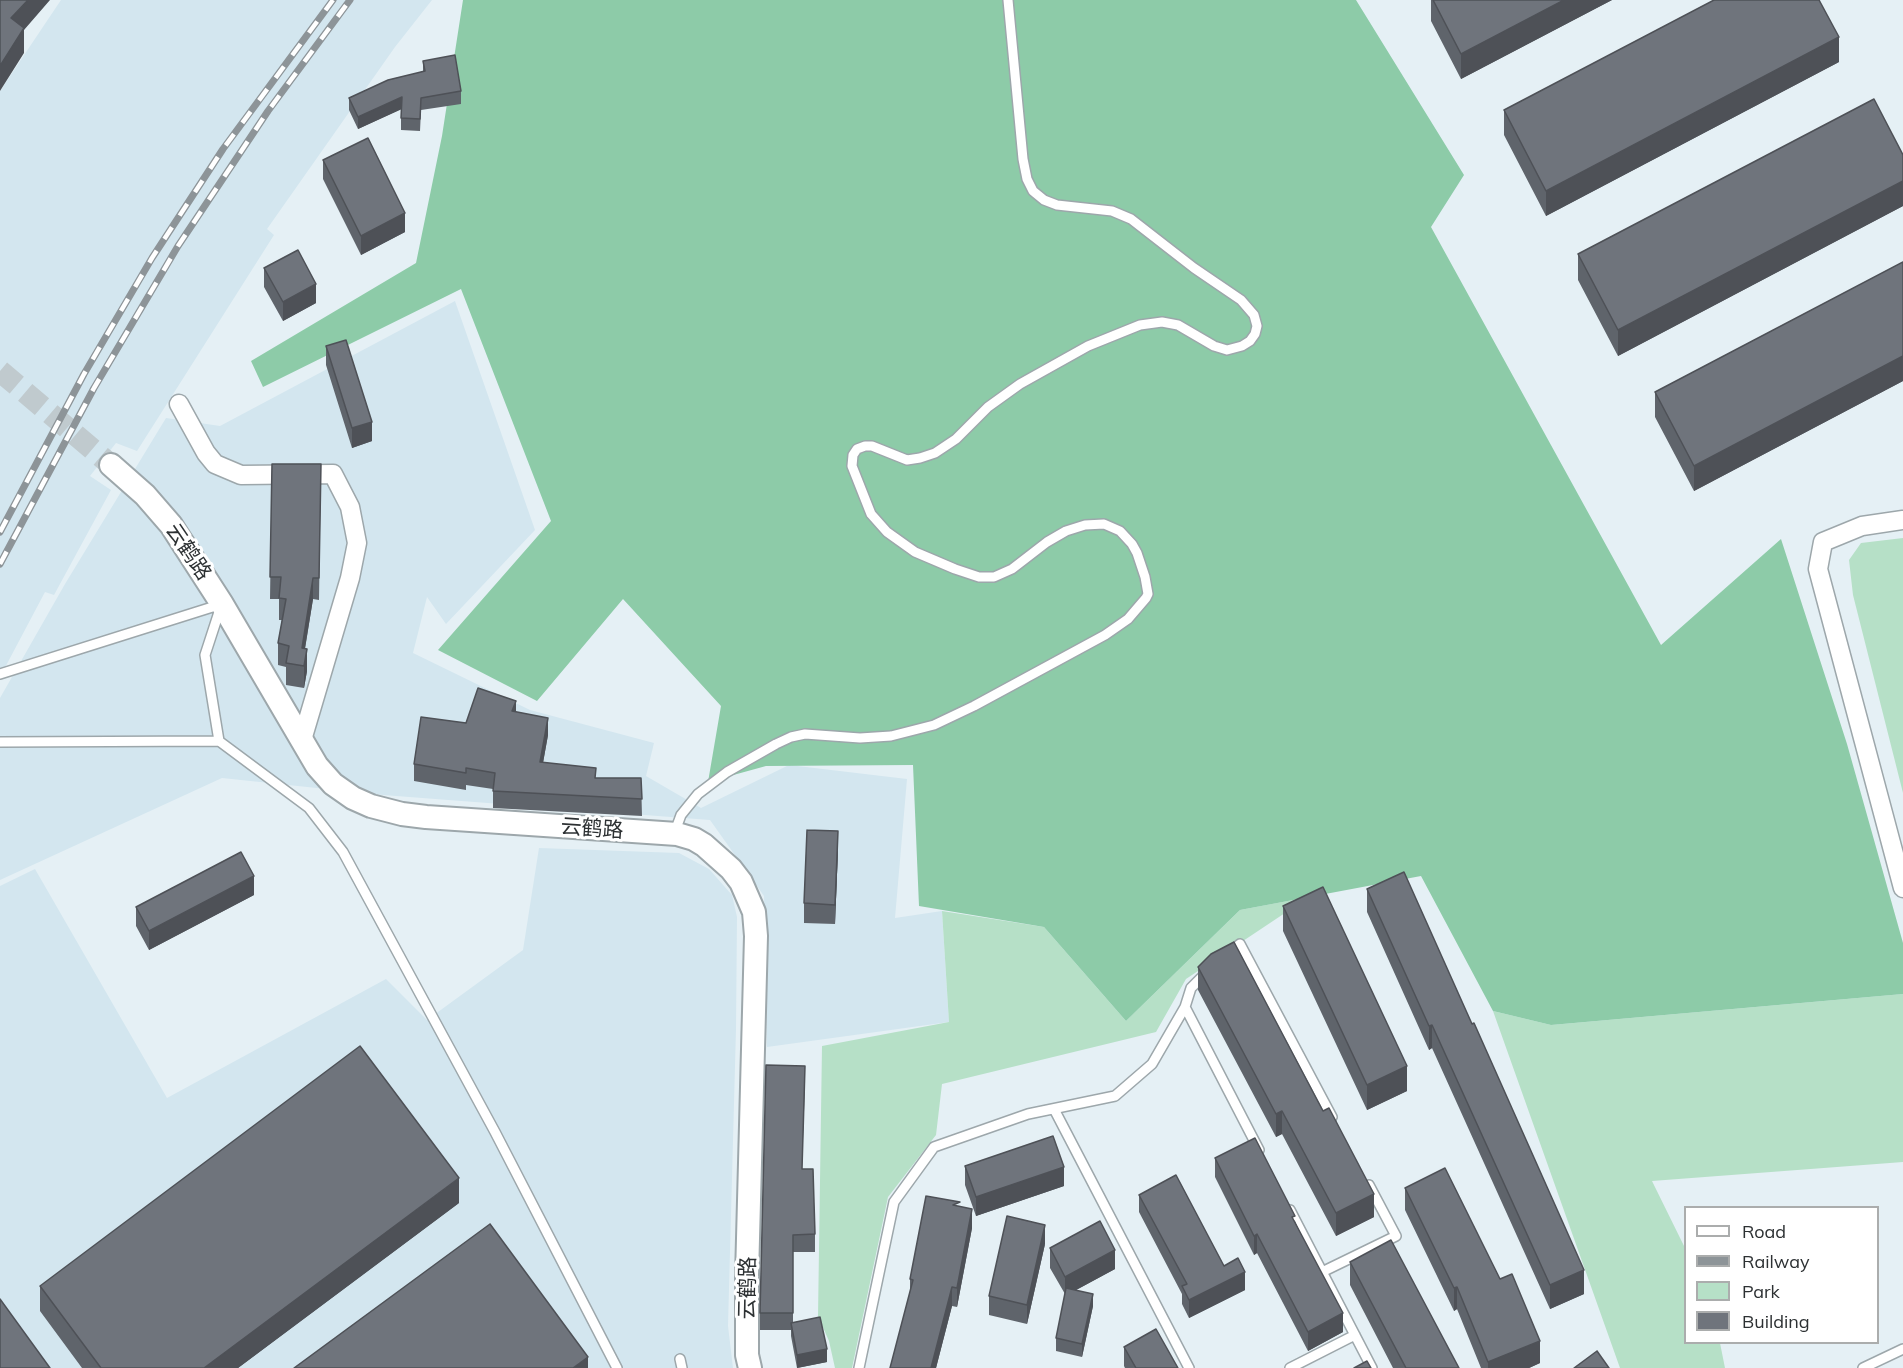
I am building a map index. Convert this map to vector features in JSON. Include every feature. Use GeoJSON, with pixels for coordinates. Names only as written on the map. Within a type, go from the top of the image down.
{"type":"FeatureCollection","features":[{"type":"Feature","properties":{"kind":"street"},"geometry":{"type":"LineString","coordinates":[[179,404],[206,453],[215,464],[241,475],[333,474],[350,507],[357,543],[350,579],[302,740]]}},
{"type":"Feature","properties":{"kind":"street","name":"云鹤路"},"geometry":{"type":"LineString","coordinates":[[111,465],[145,495],[171,525],[222,604],[316,766],[333,784],[353,798],[371,806],[402,814],[469,821],[674,834],[694,839],[704,845],[723,861],[741,882],[754,912],[756,936],[747,1287],[747,1355],[750,1368]]}},
{"type":"Feature","properties":{"kind":"street"},"geometry":{"type":"LineString","coordinates":[[1903,520],[1862,526],[1823,542],[1818,569],[1903,888]]}},
{"type":"Feature","properties":{"kind":"lane"},"geometry":{"type":"LineString","coordinates":[[674,834],[681,815],[698,794],[727,772],[776,744],[805,734],[874,737],[900,735],[934,725],[974,706],[1105,635],[1128,619],[1148,594],[1145,577],[1132,544],[1120,531],[1104,524],[1085,525],[1066,531],[1047,542],[1012,569],[994,577],[979,577],[915,552],[887,532],[871,514],[852,466],[853,455],[857,449],[872,446],[907,460],[935,453],[956,439],[988,407],[1020,384],[1108,336],[1140,325],[1162,322],[1178,325],[1214,346],[1227,350],[1242,346],[1255,334],[1257,326],[1254,315],[1241,300],[1194,268],[1131,219],[1112,211],[1057,205],[1044,200],[1033,191],[1027,179],[1023,159],[1008,0]]}},
{"type":"Feature","properties":{"kind":"lane"},"geometry":{"type":"LineString","coordinates":[[0,674],[222,604]]}},
{"type":"Feature","properties":{"kind":"lane"},"geometry":{"type":"LineString","coordinates":[[219,741],[205,655],[222,604]]}},
{"type":"Feature","properties":{"kind":"lane"},"geometry":{"type":"LineString","coordinates":[[0,742],[219,741],[309,808],[343,852],[495,1132],[617,1368]]}},
{"type":"Feature","properties":{"kind":"lane"},"geometry":{"type":"LineString","coordinates":[[1223,958],[1240,944],[1335,1121]]}},
{"type":"Feature","properties":{"kind":"lane"},"geometry":{"type":"LineString","coordinates":[[859,1368],[894,1202],[934,1147],[1028,1114],[1115,1096],[1152,1064],[1185,1007],[1191,988],[1214,965]]}},
{"type":"Feature","properties":{"kind":"lane"},"geometry":{"type":"LineString","coordinates":[[1185,1007],[1261,1155]]}},
{"type":"Feature","properties":{"kind":"lane"},"geometry":{"type":"LineString","coordinates":[[1054,1108],[1189,1368]]}},
{"type":"Feature","properties":{"kind":"lane"},"geometry":{"type":"LineString","coordinates":[[1322,1272],[1396,1236],[1363,1174]]}},
{"type":"Feature","properties":{"kind":"lane"},"geometry":{"type":"LineString","coordinates":[[1283,1197],[1372,1368]]}},
{"type":"Feature","properties":{"kind":"lane"},"geometry":{"type":"LineString","coordinates":[[1290,1368],[1355,1335]]}},
{"type":"Feature","properties":{"kind":"lane"},"geometry":{"type":"LineString","coordinates":[[1863,1368],[1903,1349]]}},
{"type":"Feature","properties":{"kind":"shaded area"},"geometry":{"type":"Polygon","coordinates":[[[61,0],[432,0],[395,47],[267,229],[274,235],[137,451],[116,443],[90,476],[111,490],[54,595],[45,592],[0,677],[0,91],[61,0]]]}},
{"type":"Feature","properties":{"kind":"shaded area"},"geometry":{"type":"Polygon","coordinates":[[[455,301],[535,530],[446,624],[427,597],[413,653],[530,710],[654,743],[646,776],[701,808],[789,765],[907,779],[895,918],[942,911],[949,1022],[767,1047],[764,896],[710,820],[383,795],[222,778],[0,880],[0,698],[65,584],[166,418],[220,426],[455,301]]]}},
{"type":"Feature","properties":{"kind":"shaded area"},"geometry":{"type":"Polygon","coordinates":[[[539,848],[679,853],[709,869],[732,895],[737,917],[728,1326],[733,1368],[0,1368],[0,886],[35,869],[167,1098],[386,979],[427,1020],[523,950],[539,848]]]}},
{"type":"Feature","properties":{"kind":"green space"},"geometry":{"type":"Polygon","coordinates":[[[463,0],[1356,0],[1464,175],[1431,227],[1661,645],[1781,539],[1847,744],[1903,943],[1903,994],[1551,1025],[1493,1011],[1421,876],[1240,910],[1126,1021],[1044,927],[919,906],[913,765],[766,766],[708,782],[721,706],[623,599],[537,701],[438,650],[551,521],[461,289],[263,387],[251,361],[416,263],[442,136],[463,0]]]}},
{"type":"Feature","properties":{"kind":"green space"},"geometry":{"type":"Polygon","coordinates":[[[1903,538],[1903,793],[1853,595],[1849,560],[1861,543],[1903,538]]]}},
{"type":"Feature","properties":{"kind":"green space"},"geometry":{"type":"Polygon","coordinates":[[[1309,897],[1186,979],[1156,1032],[942,1084],[936,1135],[888,1197],[852,1368],[835,1368],[829,1341],[818,1316],[822,1046],[949,1022],[942,911],[1044,927],[1126,1021],[1240,910],[1309,897]]]}},
{"type":"Feature","properties":{"kind":"green space"},"geometry":{"type":"Polygon","coordinates":[[[1903,994],[1903,1162],[1652,1181],[1684,1246],[1684,1344],[1720,1344],[1725,1368],[1620,1368],[1493,1011],[1551,1025],[1903,994]]]}},
{"type":"Feature","properties":{"kind":"building"},"geometry":{"type":"Polygon","coordinates":[[[0,0],[28,0],[11,18],[24,28],[0,66],[0,0]]]}},
{"type":"Feature","properties":{"kind":"building"},"geometry":{"type":"Polygon","coordinates":[[[1433,0],[1564,0],[1461,54],[1433,0]]]}},
{"type":"Feature","properties":{"kind":"building"},"geometry":{"type":"Polygon","coordinates":[[[1714,0],[1819,0],[1839,37],[1546,191],[1504,110],[1714,0]]]}},
{"type":"Feature","properties":{"kind":"building"},"geometry":{"type":"Polygon","coordinates":[[[455,55],[461,91],[421,98],[420,119],[401,118],[402,97],[358,117],[349,98],[388,80],[425,71],[423,61],[455,55]]]}},
{"type":"Feature","properties":{"kind":"building"},"geometry":{"type":"Polygon","coordinates":[[[1874,99],[1903,155],[1903,181],[1618,330],[1578,254],[1874,99]]]}},
{"type":"Feature","properties":{"kind":"building"},"geometry":{"type":"Polygon","coordinates":[[[368,138],[405,213],[361,236],[323,160],[368,138]]]}},
{"type":"Feature","properties":{"kind":"building"},"geometry":{"type":"Polygon","coordinates":[[[298,250],[316,284],[283,302],[264,268],[298,250]]]}},
{"type":"Feature","properties":{"kind":"building"},"geometry":{"type":"Polygon","coordinates":[[[1903,262],[1903,356],[1694,466],[1655,392],[1903,262]]]}},
{"type":"Feature","properties":{"kind":"building"},"geometry":{"type":"Polygon","coordinates":[[[346,340],[372,422],[352,428],[326,346],[346,340]]]}},
{"type":"Feature","properties":{"kind":"building"},"geometry":{"type":"Polygon","coordinates":[[[272,464],[321,464],[319,578],[313,578],[302,648],[307,649],[304,666],[286,663],[289,646],[278,643],[286,599],[279,598],[281,577],[270,577],[272,464]]]}},
{"type":"Feature","properties":{"kind":"building"},"geometry":{"type":"Polygon","coordinates":[[[478,688],[516,701],[512,711],[548,718],[540,762],[596,768],[595,778],[641,778],[642,799],[493,791],[495,773],[466,768],[466,773],[414,764],[421,717],[466,723],[478,688]]]}},
{"type":"Feature","properties":{"kind":"building"},"geometry":{"type":"Polygon","coordinates":[[[807,830],[838,831],[835,905],[804,903],[807,830]]]}},
{"type":"Feature","properties":{"kind":"building"},"geometry":{"type":"Polygon","coordinates":[[[241,852],[254,876],[149,931],[136,907],[241,852]]]}},
{"type":"Feature","properties":{"kind":"building"},"geometry":{"type":"Polygon","coordinates":[[[1404,872],[1584,1270],[1550,1285],[1432,1025],[1429,1026],[1367,889],[1404,872]]]}},
{"type":"Feature","properties":{"kind":"building"},"geometry":{"type":"Polygon","coordinates":[[[1323,887],[1407,1066],[1367,1085],[1283,906],[1323,887]]]}},
{"type":"Feature","properties":{"kind":"building"},"geometry":{"type":"Polygon","coordinates":[[[1234,942],[1323,1111],[1329,1108],[1374,1194],[1336,1213],[1282,1111],[1276,1114],[1198,967],[1211,954],[1234,942]]]}},
{"type":"Feature","properties":{"kind":"building"},"geometry":{"type":"Polygon","coordinates":[[[360,1046],[459,1178],[204,1368],[101,1368],[40,1286],[360,1046]]]}},
{"type":"Feature","properties":{"kind":"building"},"geometry":{"type":"Polygon","coordinates":[[[766,1065],[805,1066],[802,1169],[813,1169],[815,1234],[793,1235],[793,1313],[760,1313],[766,1065]]]}},
{"type":"Feature","properties":{"kind":"building"},"geometry":{"type":"Polygon","coordinates":[[[1053,1136],[1064,1167],[976,1197],[965,1166],[1053,1136]]]}},
{"type":"Feature","properties":{"kind":"building"},"geometry":{"type":"Polygon","coordinates":[[[1255,1138],[1295,1216],[1292,1217],[1343,1313],[1308,1332],[1257,1234],[1254,1236],[1215,1158],[1255,1138]]]}},
{"type":"Feature","properties":{"kind":"building"},"geometry":{"type":"Polygon","coordinates":[[[1445,1168],[1500,1279],[1512,1274],[1540,1341],[1488,1362],[1457,1287],[1454,1288],[1405,1188],[1445,1168]]]}},
{"type":"Feature","properties":{"kind":"building"},"geometry":{"type":"Polygon","coordinates":[[[1176,1175],[1224,1266],[1238,1258],[1245,1272],[1189,1300],[1182,1286],[1187,1284],[1139,1195],[1176,1175]]]}},
{"type":"Feature","properties":{"kind":"building"},"geometry":{"type":"Polygon","coordinates":[[[926,1196],[960,1202],[953,1205],[972,1209],[957,1288],[952,1287],[931,1368],[890,1368],[913,1280],[910,1279],[926,1196]]]}},
{"type":"Feature","properties":{"kind":"building"},"geometry":{"type":"Polygon","coordinates":[[[1007,1216],[1045,1225],[1027,1305],[989,1296],[1007,1216]]]}},
{"type":"Feature","properties":{"kind":"building"},"geometry":{"type":"Polygon","coordinates":[[[1100,1221],[1115,1250],[1065,1277],[1050,1248],[1100,1221]]]}},
{"type":"Feature","properties":{"kind":"building"},"geometry":{"type":"Polygon","coordinates":[[[490,1224],[588,1357],[573,1368],[294,1368],[490,1224]]]}},
{"type":"Feature","properties":{"kind":"building"},"geometry":{"type":"Polygon","coordinates":[[[1391,1240],[1459,1368],[1406,1368],[1350,1262],[1391,1240]]]}},
{"type":"Feature","properties":{"kind":"building"},"geometry":{"type":"Polygon","coordinates":[[[1066,1288],[1093,1294],[1082,1344],[1056,1338],[1066,1288]]]}},
{"type":"Feature","properties":{"kind":"building"},"geometry":{"type":"Polygon","coordinates":[[[0,1299],[50,1368],[0,1368],[0,1299]]]}},
{"type":"Feature","properties":{"kind":"building"},"geometry":{"type":"Polygon","coordinates":[[[820,1317],[827,1349],[797,1355],[791,1323],[820,1317]]]}},
{"type":"Feature","properties":{"kind":"building"},"geometry":{"type":"Polygon","coordinates":[[[1156,1329],[1178,1368],[1136,1368],[1124,1347],[1156,1329]]]}},
{"type":"Feature","properties":{"kind":"building"},"geometry":{"type":"Polygon","coordinates":[[[1597,1351],[1609,1368],[1574,1368],[1597,1351]]]}},
{"type":"Feature","properties":{"kind":"building"},"geometry":{"type":"Polygon","coordinates":[[[1367,1361],[1371,1368],[1354,1368],[1367,1361]]]}},
{"type":"Feature","properties":{"kind":"tunnel"},"geometry":{"type":"LineString","coordinates":[[0,371],[111,465]]}},
{"type":"Feature","properties":{"kind":"railway"},"geometry":{"type":"LineString","coordinates":[[0,532],[84,374],[152,258],[223,149],[333,0]]}},
{"type":"Feature","properties":{"kind":"railway"},"geometry":{"type":"LineString","coordinates":[[0,564],[94,388],[178,246],[268,111],[350,0]]}}]}
